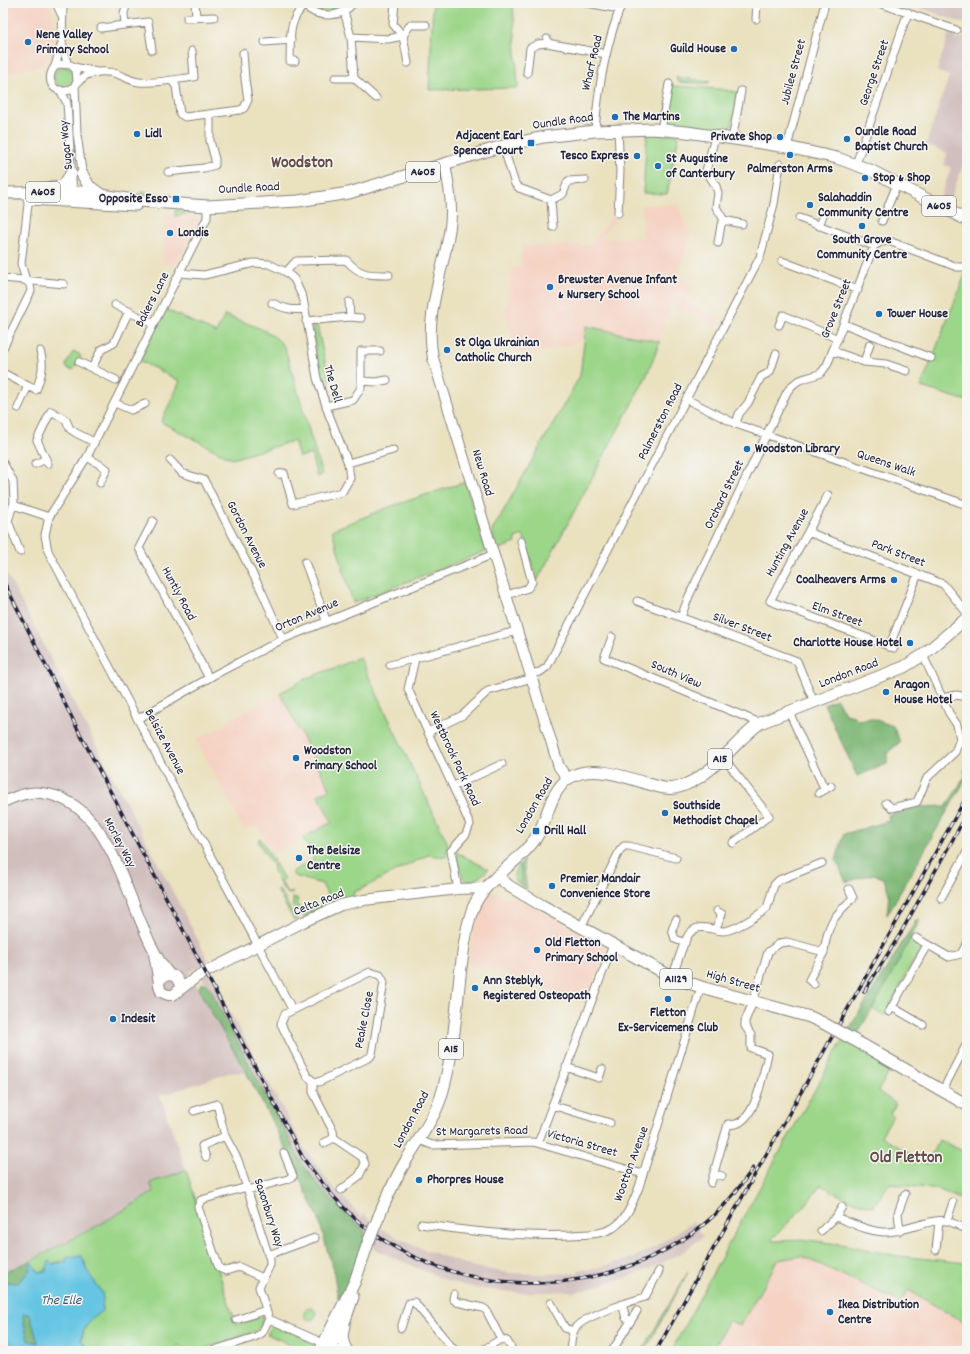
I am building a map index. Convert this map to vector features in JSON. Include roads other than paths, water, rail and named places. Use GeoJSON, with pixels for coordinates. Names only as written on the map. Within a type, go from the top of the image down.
{"type":"FeatureCollection","features":[{"type":"Feature","properties":{"kind":"main road","name":"Oundle Road"},"geometry":{"type":"LineString","coordinates":[[3,194],[79,197],[103,195],[154,203],[207,206],[324,198],[349,193],[445,165],[503,146],[544,137],[595,131],[661,130],[787,147],[837,158],[856,164],[967,220]]}},
{"type":"Feature","properties":{"kind":"main road"},"geometry":{"type":"LineString","coordinates":[[3,194],[63,186],[77,174],[92,190],[103,195]]}},
{"type":"Feature","properties":{"kind":"main road","name":"Oundle Road"},"geometry":{"type":"LineString","coordinates":[[79,197],[129,206],[154,203]]}},
{"type":"Feature","properties":{"kind":"main road","name":"London Road"},"geometry":{"type":"LineString","coordinates":[[325,1348],[355,1281],[378,1216],[404,1165],[435,1111],[443,1090],[448,1070],[465,941],[474,907],[486,888],[534,839],[556,792],[568,779],[582,772],[592,771],[664,788],[678,788],[694,781],[723,757],[744,735],[760,724],[890,673],[923,655],[967,618]]}},
{"type":"Feature","properties":{"kind":"main road","name":"High Street"},"geometry":{"type":"LineString","coordinates":[[497,876],[509,886],[672,977],[823,1023],[967,1104]]}},
{"type":"Feature","properties":{"kind":"main road","name":"London Road"},"geometry":{"type":"LineString","coordinates":[[325,1348],[345,1320],[356,1286],[355,1281]]}},
{"type":"Feature","properties":{"kind":"main road"},"geometry":{"type":"LineString","coordinates":[[325,1348],[347,1303],[352,1298]]}},
{"type":"Feature","properties":{"kind":"main road","name":"A15"},"geometry":{"type":"LineString","coordinates":[[345,1320],[342,1334],[343,1345],[347,1351]]}},
{"type":"Feature","properties":{"kind":"street"},"geometry":{"type":"LineString","coordinates":[[56,3],[62,14]]}},
{"type":"Feature","properties":{"kind":"street"},"geometry":{"type":"LineString","coordinates":[[63,3],[62,42],[67,63]]}},
{"type":"Feature","properties":{"kind":"street"},"geometry":{"type":"LineString","coordinates":[[125,25],[124,13],[127,3]]}},
{"type":"Feature","properties":{"kind":"street"},"geometry":{"type":"LineString","coordinates":[[195,3],[196,17]]}},
{"type":"Feature","properties":{"kind":"street"},"geometry":{"type":"LineString","coordinates":[[295,60],[290,61],[292,21],[304,4],[318,14],[337,15],[344,11],[352,3]]}},
{"type":"Feature","properties":{"kind":"street"},"geometry":{"type":"LineString","coordinates":[[395,3],[393,24],[403,36],[408,63]]}},
{"type":"Feature","properties":{"kind":"street"},"geometry":{"type":"LineString","coordinates":[[587,3],[621,6]]}},
{"type":"Feature","properties":{"kind":"street"},"geometry":{"type":"LineString","coordinates":[[756,19],[757,3]]}},
{"type":"Feature","properties":{"kind":"street","name":"Jubilee Street"},"geometry":{"type":"LineString","coordinates":[[787,147],[825,3]]}},
{"type":"Feature","properties":{"kind":"street"},"geometry":{"type":"LineString","coordinates":[[879,3],[956,30]]}},
{"type":"Feature","properties":{"kind":"street","name":"Wharf Road"},"geometry":{"type":"LineString","coordinates":[[595,131],[598,92],[606,54],[621,6]]}},
{"type":"Feature","properties":{"kind":"street"},"geometry":{"type":"LineString","coordinates":[[344,11],[351,37],[354,78]]}},
{"type":"Feature","properties":{"kind":"street","name":"George Street"},"geometry":{"type":"LineString","coordinates":[[856,164],[908,12]]}},
{"type":"Feature","properties":{"kind":"street"},"geometry":{"type":"LineString","coordinates":[[187,18],[214,17]]}},
{"type":"Feature","properties":{"kind":"street"},"geometry":{"type":"LineString","coordinates":[[101,28],[148,22],[152,50]]}},
{"type":"Feature","properties":{"kind":"street"},"geometry":{"type":"LineString","coordinates":[[351,37],[388,39],[403,36],[410,25],[426,25]]}},
{"type":"Feature","properties":{"kind":"street"},"geometry":{"type":"LineString","coordinates":[[266,42],[291,40]]}},
{"type":"Feature","properties":{"kind":"street"},"geometry":{"type":"LineString","coordinates":[[527,73],[530,48],[547,41],[606,54]]}},
{"type":"Feature","properties":{"kind":"street"},"geometry":{"type":"LineString","coordinates":[[62,42],[55,66],[51,71],[50,78],[52,86],[60,90],[69,90],[85,76],[101,72]]}},
{"type":"Feature","properties":{"kind":"street"},"geometry":{"type":"LineString","coordinates":[[55,66],[67,63],[74,67],[116,73],[130,80],[140,82],[171,80],[194,77],[192,51]]}},
{"type":"Feature","properties":{"kind":"street"},"geometry":{"type":"LineString","coordinates":[[171,80],[176,86],[180,114],[185,117],[240,110],[248,103],[243,53]]}},
{"type":"Feature","properties":{"kind":"street"},"geometry":{"type":"LineString","coordinates":[[74,67],[77,74],[76,84]]}},
{"type":"Feature","properties":{"kind":"street"},"geometry":{"type":"LineString","coordinates":[[335,78],[354,78],[376,98]]}},
{"type":"Feature","properties":{"kind":"street","name":"Sugar Way"},"geometry":{"type":"LineString","coordinates":[[76,84],[77,174],[79,197]]}},
{"type":"Feature","properties":{"kind":"street"},"geometry":{"type":"LineString","coordinates":[[661,130],[669,84]]}},
{"type":"Feature","properties":{"kind":"street","name":"Sugar Way"},"geometry":{"type":"LineString","coordinates":[[60,90],[67,103],[79,197]]}},
{"type":"Feature","properties":{"kind":"street"},"geometry":{"type":"LineString","coordinates":[[732,140],[741,91]]}},
{"type":"Feature","properties":{"kind":"street"},"geometry":{"type":"LineString","coordinates":[[168,172],[204,168],[214,165],[215,159],[210,141],[210,114]]}},
{"type":"Feature","properties":{"kind":"street"},"geometry":{"type":"LineString","coordinates":[[618,130],[620,171],[618,213]]}},
{"type":"Feature","properties":{"kind":"street"},"geometry":{"type":"LineString","coordinates":[[715,137],[706,171],[716,186],[718,193],[716,207],[724,220],[742,224]]}},
{"type":"Feature","properties":{"kind":"street"},"geometry":{"type":"LineString","coordinates":[[503,146],[515,184],[519,188],[551,200],[563,194],[568,181],[585,180]]}},
{"type":"Feature","properties":{"kind":"street","name":"Palmerston Road"},"geometry":{"type":"LineString","coordinates":[[428,732],[462,715],[488,691],[532,676],[547,667],[764,246],[774,204],[780,164]]}},
{"type":"Feature","properties":{"kind":"street","name":"New Road"},"geometry":{"type":"LineString","coordinates":[[445,165],[451,207],[450,226],[435,298],[430,346],[507,595],[516,631],[532,676],[559,767],[568,779]]}},
{"type":"Feature","properties":{"kind":"street"},"geometry":{"type":"LineString","coordinates":[[882,221],[897,184]]}},
{"type":"Feature","properties":{"kind":"street"},"geometry":{"type":"LineString","coordinates":[[3,348],[30,296],[30,285],[26,280],[22,264],[29,195]]}},
{"type":"Feature","properties":{"kind":"street"},"geometry":{"type":"LineString","coordinates":[[551,200],[553,227]]}},
{"type":"Feature","properties":{"kind":"street","name":"Bakers Lane"},"geometry":{"type":"LineString","coordinates":[[48,551],[45,535],[49,518],[87,457],[115,404],[207,218],[207,206]]}},
{"type":"Feature","properties":{"kind":"street"},"geometry":{"type":"LineString","coordinates":[[819,226],[823,215]]}},
{"type":"Feature","properties":{"kind":"street"},"geometry":{"type":"LineString","coordinates":[[799,218],[874,246],[881,242],[888,241],[957,267],[967,267]]}},
{"type":"Feature","properties":{"kind":"street"},"geometry":{"type":"LineString","coordinates":[[718,243],[721,225],[724,220]]}},
{"type":"Feature","properties":{"kind":"street","name":"Grove Street"},"geometry":{"type":"LineString","coordinates":[[814,376],[821,373],[833,351],[874,246]]}},
{"type":"Feature","properties":{"kind":"street"},"geometry":{"type":"LineString","coordinates":[[286,272],[296,261],[346,260],[355,270],[366,275],[389,275]]}},
{"type":"Feature","properties":{"kind":"street"},"geometry":{"type":"LineString","coordinates":[[782,261],[858,290]]}},
{"type":"Feature","properties":{"kind":"street","name":"The Dell"},"geometry":{"type":"LineString","coordinates":[[180,273],[204,275],[254,263],[269,264],[286,272],[300,288],[317,378],[348,463],[350,478],[342,492],[293,504],[284,473],[279,474]]}},
{"type":"Feature","properties":{"kind":"street"},"geometry":{"type":"LineString","coordinates":[[3,278],[64,284]]}},
{"type":"Feature","properties":{"kind":"street"},"geometry":{"type":"LineString","coordinates":[[349,302],[350,317]]}},
{"type":"Feature","properties":{"kind":"street"},"geometry":{"type":"LineString","coordinates":[[272,303],[285,309],[304,309]]}},
{"type":"Feature","properties":{"kind":"street"},"geometry":{"type":"LineString","coordinates":[[115,305],[154,324]]}},
{"type":"Feature","properties":{"kind":"street"},"geometry":{"type":"LineString","coordinates":[[92,368],[101,350],[114,343],[129,311]]}},
{"type":"Feature","properties":{"kind":"street"},"geometry":{"type":"LineString","coordinates":[[776,312],[838,339]]}},
{"type":"Feature","properties":{"kind":"street"},"geometry":{"type":"LineString","coordinates":[[779,325],[783,315]]}},
{"type":"Feature","properties":{"kind":"street"},"geometry":{"type":"LineString","coordinates":[[306,321],[350,317],[361,318]]}},
{"type":"Feature","properties":{"kind":"street"},"geometry":{"type":"LineString","coordinates":[[844,324],[931,358]]}},
{"type":"Feature","properties":{"kind":"street"},"geometry":{"type":"LineString","coordinates":[[864,362],[870,344]]}},
{"type":"Feature","properties":{"kind":"street"},"geometry":{"type":"LineString","coordinates":[[3,373],[36,390],[40,381],[43,365],[40,351]]}},
{"type":"Feature","properties":{"kind":"street"},"geometry":{"type":"LineString","coordinates":[[326,406],[353,400],[361,388],[361,351],[380,351]]}},
{"type":"Feature","properties":{"kind":"street"},"geometry":{"type":"LineString","coordinates":[[833,351],[864,362],[886,364],[906,371]]}},
{"type":"Feature","properties":{"kind":"street"},"geometry":{"type":"LineString","coordinates":[[736,424],[739,414],[748,403],[761,377],[770,372],[776,354]]}},
{"type":"Feature","properties":{"kind":"street"},"geometry":{"type":"LineString","coordinates":[[79,362],[116,380]]}},
{"type":"Feature","properties":{"kind":"street","name":"Orchard Street"},"geometry":{"type":"LineString","coordinates":[[681,617],[689,596],[792,385],[801,378],[814,376]]}},
{"type":"Feature","properties":{"kind":"street"},"geometry":{"type":"LineString","coordinates":[[361,382],[387,380]]}},
{"type":"Feature","properties":{"kind":"street"},"geometry":{"type":"LineString","coordinates":[[18,408],[28,386]]}},
{"type":"Feature","properties":{"kind":"street","name":"Queens Walk"},"geometry":{"type":"LineString","coordinates":[[686,399],[736,424],[967,505]]}},
{"type":"Feature","properties":{"kind":"street"},"geometry":{"type":"LineString","coordinates":[[115,404],[132,410],[145,404]]}},
{"type":"Feature","properties":{"kind":"street"},"geometry":{"type":"LineString","coordinates":[[35,464],[47,461],[37,440],[53,408],[66,420],[70,429],[94,442]]}},
{"type":"Feature","properties":{"kind":"street"},"geometry":{"type":"LineString","coordinates":[[348,463],[393,450]]}},
{"type":"Feature","properties":{"kind":"street"},"geometry":{"type":"LineString","coordinates":[[87,457],[107,469],[100,483]]}},
{"type":"Feature","properties":{"kind":"street","name":"Gordon Avenue"},"geometry":{"type":"LineString","coordinates":[[170,460],[182,473],[204,480],[262,592],[283,639]]}},
{"type":"Feature","properties":{"kind":"street"},"geometry":{"type":"LineString","coordinates":[[3,463],[13,481],[13,505],[8,521],[20,552]]}},
{"type":"Feature","properties":{"kind":"street","name":"Hunting Avenue"},"geometry":{"type":"LineString","coordinates":[[772,603],[770,601],[828,494]]}},
{"type":"Feature","properties":{"kind":"street"},"geometry":{"type":"LineString","coordinates":[[13,505],[49,518]]}},
{"type":"Feature","properties":{"kind":"street","name":"Huntly Road"},"geometry":{"type":"LineString","coordinates":[[153,521],[140,548],[209,678]]}},
{"type":"Feature","properties":{"kind":"street","name":"Park Street"},"geometry":{"type":"LineString","coordinates":[[808,532],[943,584],[967,613]]}},
{"type":"Feature","properties":{"kind":"street"},"geometry":{"type":"LineString","coordinates":[[507,595],[528,588],[532,582],[521,541]]}},
{"type":"Feature","properties":{"kind":"street","name":"Belsize Avenue"},"geometry":{"type":"LineString","coordinates":[[48,551],[258,945]]}},
{"type":"Feature","properties":{"kind":"street","name":"Orton Avenue"},"geometry":{"type":"LineString","coordinates":[[138,719],[209,678],[283,639],[326,620],[494,554]]}},
{"type":"Feature","properties":{"kind":"street"},"geometry":{"type":"LineString","coordinates":[[305,562],[326,620]]}},
{"type":"Feature","properties":{"kind":"street","name":"Elm Street"},"geometry":{"type":"LineString","coordinates":[[772,603],[892,648],[918,574]]}},
{"type":"Feature","properties":{"kind":"street","name":"Silver Street"},"geometry":{"type":"LineString","coordinates":[[637,601],[797,661],[814,702]]}},
{"type":"Feature","properties":{"kind":"street"},"geometry":{"type":"LineString","coordinates":[[390,665],[516,631]]}},
{"type":"Feature","properties":{"kind":"street","name":"South View"},"geometry":{"type":"LineString","coordinates":[[612,637],[604,658],[760,724]]}},
{"type":"Feature","properties":{"kind":"street"},"geometry":{"type":"LineString","coordinates":[[886,803],[892,808],[917,802],[927,778],[956,752],[960,739],[960,732],[923,655]]}},
{"type":"Feature","properties":{"kind":"street","name":"Westbrook Park Road"},"geometry":{"type":"LineString","coordinates":[[415,659],[408,689],[454,786],[470,824],[466,834],[451,851],[458,889]]}},
{"type":"Feature","properties":{"kind":"street"},"geometry":{"type":"LineString","coordinates":[[943,698],[956,695],[967,697]]}},
{"type":"Feature","properties":{"kind":"street"},"geometry":{"type":"LineString","coordinates":[[789,712],[825,790]]}},
{"type":"Feature","properties":{"kind":"street"},"geometry":{"type":"LineString","coordinates":[[723,757],[770,816],[733,843]]}},
{"type":"Feature","properties":{"kind":"street"},"geometry":{"type":"LineString","coordinates":[[454,786],[502,764]]}},
{"type":"Feature","properties":{"kind":"street","name":"Morley Way"},"geometry":{"type":"LineString","coordinates":[[3,802],[27,793],[41,792],[63,800],[83,811],[91,819],[106,841],[152,946],[172,975]]}},
{"type":"Feature","properties":{"kind":"street"},"geometry":{"type":"LineString","coordinates":[[581,927],[620,850],[624,846],[676,858]]}},
{"type":"Feature","properties":{"kind":"street"},"geometry":{"type":"LineString","coordinates":[[941,898],[967,852]]}},
{"type":"Feature","properties":{"kind":"street"},"geometry":{"type":"LineString","coordinates":[[672,977],[689,934],[697,928],[716,928],[723,931],[747,921],[767,908],[774,885],[779,880],[822,863]]}},
{"type":"Feature","properties":{"kind":"street","name":"Celta Road"},"geometry":{"type":"LineString","coordinates":[[179,990],[198,976],[321,914],[341,906],[364,900],[458,889],[486,888]]}},
{"type":"Feature","properties":{"kind":"street"},"geometry":{"type":"LineString","coordinates":[[814,984],[809,980],[824,952],[827,928],[836,914],[853,898],[849,889]]}},
{"type":"Feature","properties":{"kind":"street"},"geometry":{"type":"LineString","coordinates":[[716,928],[722,914],[717,911]]}},
{"type":"Feature","properties":{"kind":"street"},"geometry":{"type":"LineString","coordinates":[[676,920],[673,934],[675,939],[685,943]]}},
{"type":"Feature","properties":{"kind":"street"},"geometry":{"type":"LineString","coordinates":[[916,938],[949,957],[961,954],[967,943]]}},
{"type":"Feature","properties":{"kind":"street"},"geometry":{"type":"LineString","coordinates":[[711,1183],[728,1124],[734,1125],[747,1119],[753,1107],[768,1054],[754,1050],[750,1044],[751,1035],[745,1026],[745,1021],[753,1002],[768,952],[773,947],[787,942],[824,952]]}},
{"type":"Feature","properties":{"kind":"street"},"geometry":{"type":"LineString","coordinates":[[258,945],[292,1009],[285,1014],[281,1024],[307,1076],[313,1081],[313,1092],[334,1134],[362,1157],[365,1164],[359,1176],[341,1190]]}},
{"type":"Feature","properties":{"kind":"street","name":"St Margarets Road"},"geometry":{"type":"LineString","coordinates":[[419,1140],[432,1146],[538,1143],[613,945]]}},
{"type":"Feature","properties":{"kind":"street"},"geometry":{"type":"LineString","coordinates":[[922,1025],[890,1010],[928,945]]}},
{"type":"Feature","properties":{"kind":"street","name":"Morley Way"},"geometry":{"type":"LineString","coordinates":[[152,946],[159,983]]}},
{"type":"Feature","properties":{"kind":"street","name":"Peake Close"},"geometry":{"type":"LineString","coordinates":[[292,1009],[370,972],[380,975],[384,982],[372,1054],[370,1057],[319,1082],[313,1081]]}},
{"type":"Feature","properties":{"kind":"street"},"geometry":{"type":"LineString","coordinates":[[172,975],[180,984],[179,990],[172,995],[164,994],[159,989],[159,983],[163,977],[172,975]]}},
{"type":"Feature","properties":{"kind":"street","name":"Celta Road"},"geometry":{"type":"LineString","coordinates":[[172,975],[198,976]]}},
{"type":"Feature","properties":{"kind":"street","name":"Wootton Avenue"},"geometry":{"type":"LineString","coordinates":[[421,1224],[504,1235],[545,1236],[600,1233],[613,1228],[621,1221],[633,1202],[702,987]]}},
{"type":"Feature","properties":{"kind":"street"},"geometry":{"type":"LineString","coordinates":[[943,1090],[967,1043]]}},
{"type":"Feature","properties":{"kind":"street"},"geometry":{"type":"LineString","coordinates":[[566,1067],[598,1078],[602,1069]]}},
{"type":"Feature","properties":{"kind":"street","name":"Saxonbury Way"},"geometry":{"type":"LineString","coordinates":[[194,1111],[217,1104],[225,1136],[238,1160],[270,1265],[259,1287],[269,1319]]}},
{"type":"Feature","properties":{"kind":"street"},"geometry":{"type":"LineString","coordinates":[[552,1105],[610,1123]]}},
{"type":"Feature","properties":{"kind":"street"},"geometry":{"type":"LineString","coordinates":[[324,1143],[334,1134]]}},
{"type":"Feature","properties":{"kind":"street"},"geometry":{"type":"LineString","coordinates":[[206,1157],[202,1146],[225,1136]]}},
{"type":"Feature","properties":{"kind":"street","name":"Victoria Street"},"geometry":{"type":"LineString","coordinates":[[538,1143],[643,1174]]}},
{"type":"Feature","properties":{"kind":"street"},"geometry":{"type":"LineString","coordinates":[[263,1278],[239,1267],[226,1271],[219,1268],[198,1207],[201,1200],[288,1179],[293,1176],[284,1153]]}},
{"type":"Feature","properties":{"kind":"street"},"geometry":{"type":"LineString","coordinates":[[714,1174],[722,1176]]}},
{"type":"Feature","properties":{"kind":"street"},"geometry":{"type":"LineString","coordinates":[[900,1230],[898,1213],[905,1194]]}},
{"type":"Feature","properties":{"kind":"street"},"geometry":{"type":"LineString","coordinates":[[947,1222],[953,1202]]}},
{"type":"Feature","properties":{"kind":"street"},"geometry":{"type":"LineString","coordinates":[[821,1231],[836,1217],[842,1207]]}},
{"type":"Feature","properties":{"kind":"street"},"geometry":{"type":"LineString","coordinates":[[836,1217],[867,1229],[884,1232],[939,1221],[947,1222],[967,1230]]}},
{"type":"Feature","properties":{"kind":"street"},"geometry":{"type":"LineString","coordinates":[[936,1250],[939,1221]]}},
{"type":"Feature","properties":{"kind":"street"},"geometry":{"type":"LineString","coordinates":[[268,1255],[315,1238]]}},
{"type":"Feature","properties":{"kind":"street"},"geometry":{"type":"LineString","coordinates":[[570,1351],[574,1331],[577,1326],[613,1307],[645,1297],[659,1271]]}},
{"type":"Feature","properties":{"kind":"street"},"geometry":{"type":"LineString","coordinates":[[454,1294],[453,1300],[486,1310],[501,1339],[507,1341],[513,1351]]}},
{"type":"Feature","properties":{"kind":"street"},"geometry":{"type":"LineString","coordinates":[[401,1328],[409,1303],[414,1302],[455,1351]]}},
{"type":"Feature","properties":{"kind":"street"},"geometry":{"type":"LineString","coordinates":[[551,1303],[565,1328],[574,1331]]}},
{"type":"Feature","properties":{"kind":"street"},"geometry":{"type":"LineString","coordinates":[[622,1304],[626,1318],[631,1321]]}},
{"type":"Feature","properties":{"kind":"street"},"geometry":{"type":"LineString","coordinates":[[236,1320],[266,1310]]}},
{"type":"Feature","properties":{"kind":"street"},"geometry":{"type":"LineString","coordinates":[[612,1351],[637,1311]]}},
{"type":"Feature","properties":{"kind":"street"},"geometry":{"type":"LineString","coordinates":[[211,1351],[225,1349],[255,1338],[262,1333],[269,1319],[325,1348],[341,1351]]}},
{"type":"Feature","properties":{"kind":"street"},"geometry":{"type":"LineString","coordinates":[[481,1351],[501,1339]]}},
{"type":"Feature","properties":{"kind":"water","name":"The Elle"},"geometry":{"type":"Polygon","coordinates":[[[82,1256],[86,1269],[102,1293],[102,1311],[88,1323],[81,1340],[90,1351],[3,1351],[9,1345],[7,1338],[3,1338],[3,1282],[18,1283],[29,1271],[30,1261],[39,1272],[46,1271],[49,1261],[52,1264],[65,1262],[67,1258],[82,1256]],[[24,1313],[23,1317],[28,1340],[38,1343],[30,1315],[24,1313]]]}},
{"type":"Feature","properties":{"kind":"railway"},"geometry":{"type":"LineString","coordinates":[[3,580],[78,730],[303,1158],[344,1208],[373,1233],[411,1256],[453,1272],[496,1281],[540,1283],[583,1279],[626,1267],[666,1249],[703,1225],[730,1198],[753,1168]]}},
{"type":"Feature","properties":{"kind":"railway"},"geometry":{"type":"LineString","coordinates":[[656,1351],[967,796]]}},
{"type":"Feature","properties":{"kind":"railway"},"geometry":{"type":"LineString","coordinates":[[864,992],[899,936],[967,814]]}},
{"type":"Feature","properties":{"kind":"place","name":"Nene Valley Primary School"},"geometry":{"type":"Point","coordinates":[28,42]}},
{"type":"Feature","properties":{"kind":"place","name":"Guild House"},"geometry":{"type":"Point","coordinates":[734,49]}},
{"type":"Feature","properties":{"kind":"place","name":"The Martins"},"geometry":{"type":"Point","coordinates":[615,117]}},
{"type":"Feature","properties":{"kind":"place","name":"Lidl"},"geometry":{"type":"Point","coordinates":[137,134]}},
{"type":"Feature","properties":{"kind":"place","name":"Private Shop"},"geometry":{"type":"Point","coordinates":[780,137]}},
{"type":"Feature","properties":{"kind":"place","name":"Oundle Road Baptist Church"},"geometry":{"type":"Point","coordinates":[847,139]}},
{"type":"Feature","properties":{"kind":"place","name":"Adjacent Earl Spencer Court"},"geometry":{"type":"Point","coordinates":[531,143]}},
{"type":"Feature","properties":{"kind":"place","name":"Palmerston Arms"},"geometry":{"type":"Point","coordinates":[790,155]}},
{"type":"Feature","properties":{"kind":"place","name":"Tesco Express"},"geometry":{"type":"Point","coordinates":[637,156]}},
{"type":"Feature","properties":{"kind":"place","name":"St Augustine of Canterbury"},"geometry":{"type":"Point","coordinates":[658,166]}},
{"type":"Feature","properties":{"kind":"place","name":"Stop & Shop"},"geometry":{"type":"Point","coordinates":[865,178]}},
{"type":"Feature","properties":{"kind":"place","name":"Opposite Esso"},"geometry":{"type":"Point","coordinates":[176,199]}},
{"type":"Feature","properties":{"kind":"place","name":"Salahaddin Community Centre"},"geometry":{"type":"Point","coordinates":[810,205]}},
{"type":"Feature","properties":{"kind":"place","name":"South Grove Community Centre"},"geometry":{"type":"Point","coordinates":[862,226]}},
{"type":"Feature","properties":{"kind":"place","name":"Londis"},"geometry":{"type":"Point","coordinates":[170,233]}},
{"type":"Feature","properties":{"kind":"place","name":"Brewster Avenue Infant & Nursery School"},"geometry":{"type":"Point","coordinates":[550,287]}},
{"type":"Feature","properties":{"kind":"place","name":"Tower House"},"geometry":{"type":"Point","coordinates":[879,314]}},
{"type":"Feature","properties":{"kind":"place","name":"St Olga Ukrainian Catholic Church"},"geometry":{"type":"Point","coordinates":[447,350]}},
{"type":"Feature","properties":{"kind":"place","name":"Woodston Library"},"geometry":{"type":"Point","coordinates":[747,449]}},
{"type":"Feature","properties":{"kind":"place","name":"Coalheavers Arms"},"geometry":{"type":"Point","coordinates":[894,580]}},
{"type":"Feature","properties":{"kind":"place","name":"Charlotte House Hotel"},"geometry":{"type":"Point","coordinates":[910,643]}},
{"type":"Feature","properties":{"kind":"place","name":"Aragon House Hotel"},"geometry":{"type":"Point","coordinates":[886,692]}},
{"type":"Feature","properties":{"kind":"place","name":"Woodston Primary School"},"geometry":{"type":"Point","coordinates":[296,758]}},
{"type":"Feature","properties":{"kind":"place","name":"Southside Methodist Chapel"},"geometry":{"type":"Point","coordinates":[665,813]}},
{"type":"Feature","properties":{"kind":"place","name":"Drill Hall"},"geometry":{"type":"Point","coordinates":[536,831]}},
{"type":"Feature","properties":{"kind":"place","name":"The Belsize Centre"},"geometry":{"type":"Point","coordinates":[299,858]}},
{"type":"Feature","properties":{"kind":"place","name":"Premier Mandair Convenience Store"},"geometry":{"type":"Point","coordinates":[552,886]}},
{"type":"Feature","properties":{"kind":"place","name":"Old Fletton Primary School"},"geometry":{"type":"Point","coordinates":[537,950]}},
{"type":"Feature","properties":{"kind":"place","name":"Ann Steblyk, Registered Osteopath"},"geometry":{"type":"Point","coordinates":[475,988]}},
{"type":"Feature","properties":{"kind":"place","name":"Fletton Ex-Servicemens Club"},"geometry":{"type":"Point","coordinates":[668,999]}},
{"type":"Feature","properties":{"kind":"place","name":"Indesit"},"geometry":{"type":"Point","coordinates":[113,1019]}},
{"type":"Feature","properties":{"kind":"place","name":"Phorpres House"},"geometry":{"type":"Point","coordinates":[419,1180]}},
{"type":"Feature","properties":{"kind":"place","name":"Ikea Distribution Centre"},"geometry":{"type":"Point","coordinates":[830,1312]}},
{"type":"Feature","properties":{"kind":"district","name":"Woodston"},"geometry":{"type":"Point","coordinates":[302,164]}},
{"type":"Feature","properties":{"kind":"district","name":"Old Fletton"},"geometry":{"type":"Point","coordinates":[906,1159]}}]}
